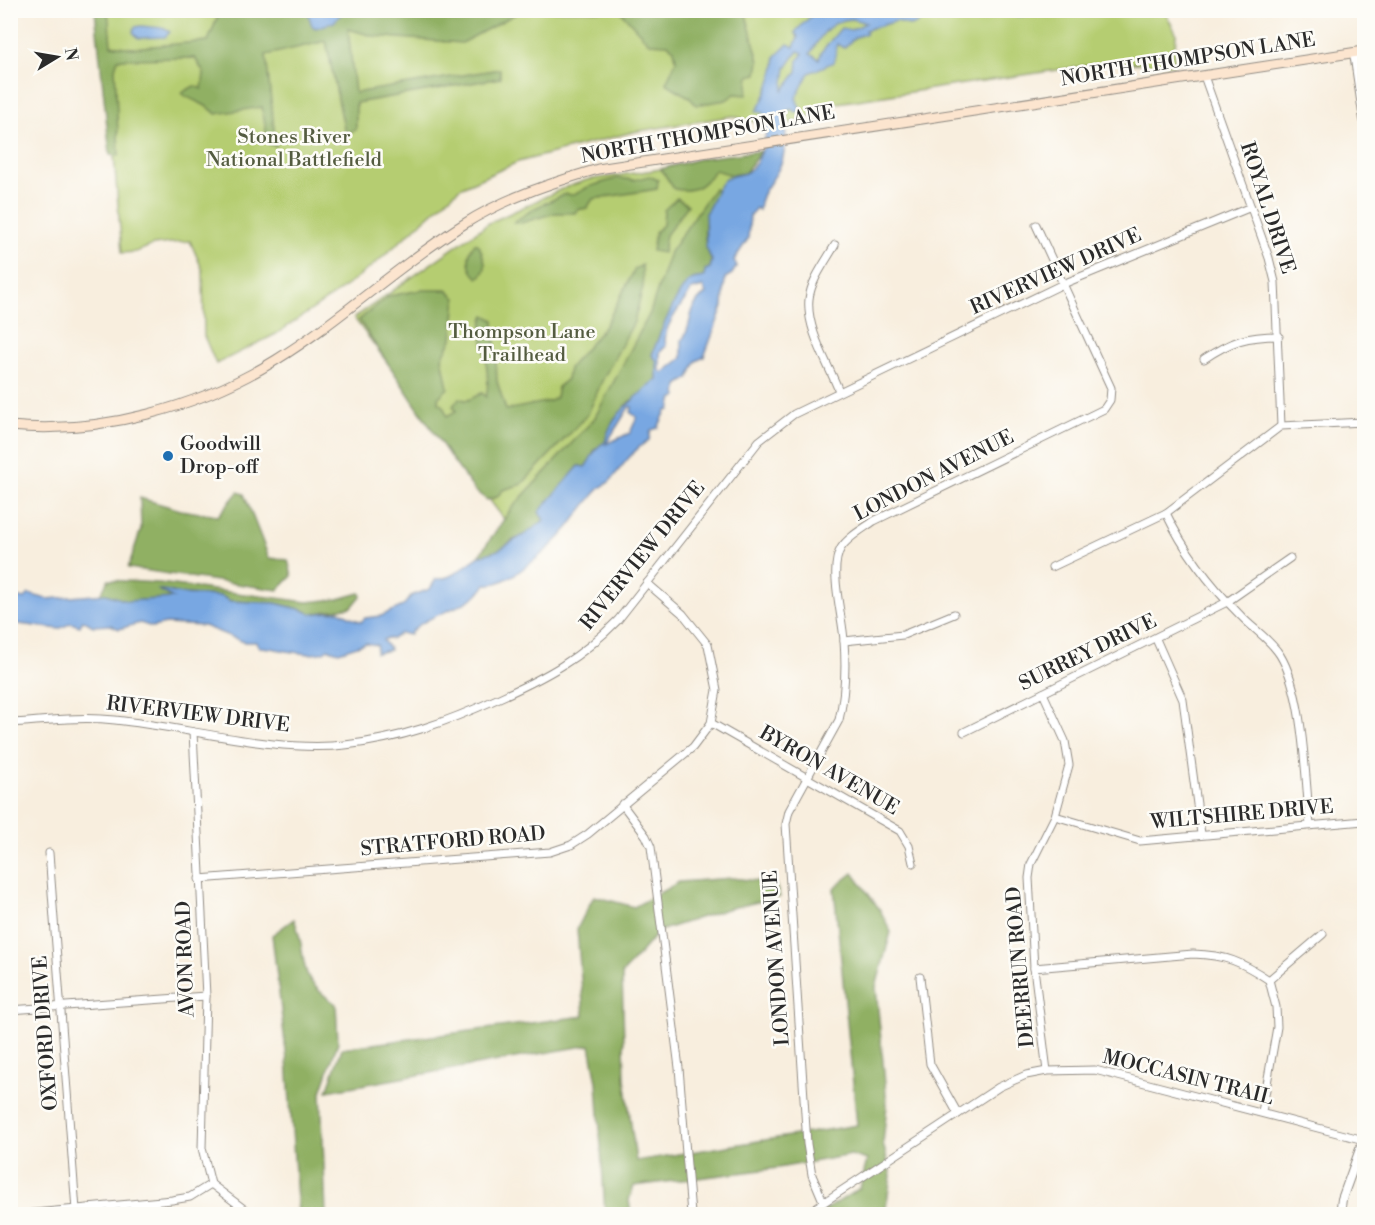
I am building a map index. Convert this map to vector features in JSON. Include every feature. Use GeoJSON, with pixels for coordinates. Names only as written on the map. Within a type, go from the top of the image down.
{"type":"FeatureCollection","features":[{"type":"Feature","properties":{"kind":"main road","name":"NORTH THOMPSON LANE"},"geometry":{"type":"LineString","coordinates":[[10,426],[83,425],[127,418],[175,406],[221,389],[276,360],[465,223],[520,195],[598,169],[1365,51]]}},
{"type":"Feature","properties":{"kind":"street"},"geometry":{"type":"LineString","coordinates":[[1354,53],[1365,120]]}},
{"type":"Feature","properties":{"kind":"street","name":"ROYAL DRIVE"},"geometry":{"type":"LineString","coordinates":[[1204,76],[1275,282],[1281,426]]}},
{"type":"Feature","properties":{"kind":"street","name":"RIVERVIEW DRIVE"},"geometry":{"type":"LineString","coordinates":[[10,723],[78,718],[106,719],[303,746],[340,746],[400,737],[445,723],[550,675],[572,662],[618,621],[759,441],[794,414],[1063,284],[1251,207]]}},
{"type":"Feature","properties":{"kind":"street","name":"LONDON AVENUE"},"geometry":{"type":"LineString","coordinates":[[823,1201],[812,1175],[807,1144],[786,824],[789,811],[839,720],[845,681],[837,561],[841,548],[874,521],[1104,409],[1110,400],[1111,388],[1036,225]]}},
{"type":"Feature","properties":{"kind":"street"},"geometry":{"type":"LineString","coordinates":[[835,245],[809,298],[810,320],[839,391]]}},
{"type":"Feature","properties":{"kind":"street"},"geometry":{"type":"LineString","coordinates":[[1204,359],[1228,343],[1255,336],[1279,336]]}},
{"type":"Feature","properties":{"kind":"street"},"geometry":{"type":"LineString","coordinates":[[1052,567],[1166,513],[1281,426],[1365,422]]}},
{"type":"Feature","properties":{"kind":"street"},"geometry":{"type":"LineString","coordinates":[[1166,513],[1180,543],[1196,566],[1227,602],[1279,654],[1291,677],[1310,825]]}},
{"type":"Feature","properties":{"kind":"street","name":"SURREY DRIVE"},"geometry":{"type":"LineString","coordinates":[[964,732],[1227,602],[1290,558]]}},
{"type":"Feature","properties":{"kind":"street","name":"STRATFORD ROAD"},"geometry":{"type":"LineString","coordinates":[[199,879],[550,852],[571,845],[588,834],[693,747],[711,723],[717,690],[708,645],[683,614],[647,583]]}},
{"type":"Feature","properties":{"kind":"street"},"geometry":{"type":"LineString","coordinates":[[844,640],[903,635],[954,614]]}},
{"type":"Feature","properties":{"kind":"street"},"geometry":{"type":"LineString","coordinates":[[1156,639],[1184,700],[1201,834]]}},
{"type":"Feature","properties":{"kind":"street","name":"DEERRUN ROAD"},"geometry":{"type":"LineString","coordinates":[[1043,693],[1068,753],[1069,765],[1055,816],[1031,864],[1029,907],[1047,1071]]}},
{"type":"Feature","properties":{"kind":"street","name":"BYRON AVENUE"},"geometry":{"type":"LineString","coordinates":[[711,723],[900,831],[909,846],[913,863]]}},
{"type":"Feature","properties":{"kind":"street","name":"AVON ROAD"},"geometry":{"type":"LineString","coordinates":[[193,732],[206,996],[202,1148],[208,1187]]}},
{"type":"Feature","properties":{"kind":"street"},"geometry":{"type":"LineString","coordinates":[[622,804],[646,836],[651,847],[679,1068],[691,1215]]}},
{"type":"Feature","properties":{"kind":"street","name":"WILTSHIRE DRIVE"},"geometry":{"type":"LineString","coordinates":[[1055,816],[1140,841],[1365,821]]}},
{"type":"Feature","properties":{"kind":"street","name":"OXFORD DRIVE"},"geometry":{"type":"LineString","coordinates":[[49,853],[76,1210]]}},
{"type":"Feature","properties":{"kind":"street"},"geometry":{"type":"LineString","coordinates":[[1269,980],[1323,934]]}},
{"type":"Feature","properties":{"kind":"street"},"geometry":{"type":"LineString","coordinates":[[1034,968],[1193,954],[1217,955],[1244,964],[1269,980],[1276,1007],[1277,1027],[1262,1112]]}},
{"type":"Feature","properties":{"kind":"street"},"geometry":{"type":"LineString","coordinates":[[920,976],[930,1064],[958,1114]]}},
{"type":"Feature","properties":{"kind":"street"},"geometry":{"type":"LineString","coordinates":[[10,1010],[206,996]]}},
{"type":"Feature","properties":{"kind":"street","name":"MOCCASIN TRAIL"},"geometry":{"type":"LineString","coordinates":[[806,1215],[823,1201],[999,1087],[1026,1075],[1047,1071],[1095,1070],[1364,1139]]}},
{"type":"Feature","properties":{"kind":"street"},"geometry":{"type":"LineString","coordinates":[[1340,1215],[1342,1200],[1364,1139]]}},
{"type":"Feature","properties":{"kind":"street"},"geometry":{"type":"LineString","coordinates":[[24,1215],[172,1200],[208,1187],[248,1212]]}},
{"type":"Feature","properties":{"kind":"green space","name":"Stones River National Battlefield"},"geometry":{"type":"Polygon","coordinates":[[[1164,10],[1176,33],[1174,65],[1110,62],[831,104],[801,121],[771,126],[732,116],[633,132],[518,162],[460,188],[376,263],[338,292],[276,334],[216,364],[204,336],[203,271],[190,241],[153,245],[136,252],[122,253],[102,11],[1164,10]]]}},
{"type":"Feature","properties":{"kind":"green space"},"geometry":{"type":"Polygon","coordinates":[[[95,11],[108,11],[111,45],[132,48],[208,41],[220,11],[521,11],[462,43],[373,36],[348,29],[355,93],[500,69],[500,78],[356,103],[356,130],[345,133],[326,41],[266,55],[276,146],[268,144],[262,107],[216,114],[208,107],[181,93],[194,86],[202,89],[204,73],[195,58],[118,59],[115,68],[119,156],[110,155],[95,11]]]}},
{"type":"Feature","properties":{"kind":"green space"},"geometry":{"type":"Polygon","coordinates":[[[620,11],[745,11],[759,61],[757,74],[749,76],[747,95],[735,94],[726,100],[696,105],[689,97],[666,83],[676,61],[674,49],[667,44],[649,43],[620,11]]]}},
{"type":"Feature","properties":{"kind":"green space"},"geometry":{"type":"Polygon","coordinates":[[[761,151],[745,173],[732,175],[715,170],[698,187],[688,190],[674,189],[661,169],[703,158],[761,151]]]}},
{"type":"Feature","properties":{"kind":"green space","name":"Thompson Lane Trailhead"},"geometry":{"type":"Polygon","coordinates":[[[758,157],[721,184],[691,280],[630,401],[540,512],[534,532],[518,538],[354,318],[489,223],[564,188],[587,180],[661,169],[703,158],[758,157]]]}},
{"type":"Feature","properties":{"kind":"green space"},"geometry":{"type":"Polygon","coordinates":[[[649,176],[658,180],[657,189],[593,199],[587,208],[577,210],[575,213],[555,213],[521,223],[514,222],[535,208],[565,194],[574,195],[588,187],[618,178],[634,180],[649,176]]]}},
{"type":"Feature","properties":{"kind":"green space"},"geometry":{"type":"Polygon","coordinates":[[[714,188],[718,191],[705,223],[706,245],[711,265],[705,270],[704,277],[692,279],[686,285],[669,314],[652,355],[657,360],[657,379],[636,399],[630,401],[614,421],[605,442],[594,450],[591,460],[585,467],[579,466],[540,512],[544,520],[534,532],[513,540],[501,549],[478,557],[511,509],[594,419],[650,313],[670,252],[714,188]]]}},
{"type":"Feature","properties":{"kind":"green space"},"geometry":{"type":"Polygon","coordinates":[[[677,198],[688,205],[666,235],[663,253],[652,251],[655,232],[663,225],[664,210],[677,198]]]}},
{"type":"Feature","properties":{"kind":"green space"},"geometry":{"type":"Polygon","coordinates":[[[475,243],[479,245],[485,263],[484,270],[478,278],[474,275],[469,261],[470,252],[475,243]]]}},
{"type":"Feature","properties":{"kind":"green space"},"geometry":{"type":"Polygon","coordinates":[[[642,265],[643,287],[634,322],[602,381],[588,414],[522,484],[503,490],[497,497],[487,500],[475,491],[451,458],[359,320],[389,296],[421,290],[447,290],[456,298],[452,339],[442,358],[448,388],[438,398],[439,403],[443,405],[447,416],[456,411],[453,406],[459,398],[468,400],[482,393],[486,397],[488,376],[482,331],[485,315],[494,320],[497,381],[506,410],[551,401],[556,397],[558,387],[567,379],[569,368],[605,326],[635,269],[642,265]]]}},
{"type":"Feature","properties":{"kind":"green space"},"geometry":{"type":"Polygon","coordinates":[[[238,492],[244,494],[269,558],[288,560],[292,576],[278,590],[128,568],[141,529],[140,498],[181,510],[218,516],[238,492]]]}},
{"type":"Feature","properties":{"kind":"green space"},"geometry":{"type":"Polygon","coordinates":[[[108,580],[159,583],[307,602],[338,599],[360,593],[361,596],[352,607],[311,614],[275,603],[230,601],[221,596],[181,594],[162,590],[173,598],[127,602],[100,595],[108,580]]]}},
{"type":"Feature","properties":{"kind":"green space"},"geometry":{"type":"Polygon","coordinates":[[[853,873],[880,910],[891,932],[876,987],[887,1105],[883,1143],[891,1176],[885,1214],[819,1214],[860,1188],[867,1160],[851,1155],[778,1168],[634,1186],[629,1200],[631,1214],[605,1214],[597,1082],[590,1045],[327,1091],[342,1048],[584,1016],[577,929],[594,896],[634,907],[679,882],[732,878],[775,883],[780,897],[727,909],[659,931],[622,974],[625,1078],[636,1161],[857,1125],[834,888],[853,873]]]}},
{"type":"Feature","properties":{"kind":"green space"},"geometry":{"type":"Polygon","coordinates":[[[294,919],[307,975],[322,993],[336,1004],[338,1042],[321,1092],[326,1214],[298,1214],[287,1060],[272,935],[294,919]]]}},
{"type":"Feature","properties":{"kind":"water"},"geometry":{"type":"Polygon","coordinates":[[[820,10],[1058,11],[1048,16],[1004,14],[957,19],[925,17],[920,18],[918,23],[911,26],[897,21],[865,30],[867,33],[854,38],[844,48],[837,44],[834,62],[809,73],[796,98],[801,111],[796,112],[791,109],[786,111],[786,140],[782,162],[763,193],[759,210],[756,208],[750,215],[748,239],[734,260],[737,266],[732,274],[725,278],[723,306],[704,357],[696,361],[689,378],[678,385],[677,397],[673,398],[670,410],[666,411],[658,428],[651,430],[649,440],[633,453],[610,481],[601,487],[587,503],[568,528],[530,564],[506,579],[486,584],[470,599],[425,621],[409,635],[401,633],[392,639],[383,640],[390,650],[376,653],[377,645],[366,643],[339,652],[328,649],[315,654],[296,653],[259,647],[256,642],[244,642],[204,626],[166,624],[152,627],[140,623],[119,629],[111,625],[93,626],[83,620],[80,626],[71,623],[59,629],[11,623],[10,596],[24,599],[29,594],[47,599],[106,594],[127,601],[173,598],[159,590],[181,594],[221,596],[230,601],[275,603],[311,614],[339,611],[361,622],[365,618],[381,616],[403,606],[411,596],[430,589],[436,579],[454,574],[480,556],[500,549],[534,528],[544,520],[539,512],[579,466],[585,467],[596,450],[605,442],[608,431],[619,414],[657,379],[657,361],[652,355],[668,314],[686,285],[692,279],[704,277],[705,270],[710,268],[712,261],[706,247],[705,213],[725,179],[745,173],[756,163],[763,146],[766,120],[764,113],[756,111],[772,77],[775,57],[788,44],[794,47],[798,37],[795,32],[812,15],[820,15],[820,10]],[[852,19],[844,20],[826,30],[810,54],[819,59],[822,51],[841,28],[851,30],[866,23],[852,19]],[[798,51],[786,68],[783,91],[797,72],[798,60],[803,53],[798,51]],[[703,287],[691,290],[669,324],[665,339],[666,346],[660,352],[660,370],[663,373],[682,358],[682,340],[693,310],[706,294],[703,287]],[[629,407],[606,444],[630,433],[637,417],[631,413],[632,407],[629,407]]]}},
{"type":"Feature","properties":{"kind":"water"},"geometry":{"type":"Polygon","coordinates":[[[310,11],[344,11],[334,22],[316,28],[312,26],[308,13],[310,11]]]}},
{"type":"Feature","properties":{"kind":"water"},"geometry":{"type":"Polygon","coordinates":[[[135,27],[163,28],[170,32],[165,37],[138,38],[133,32],[135,27]]]}},
{"type":"Feature","properties":{"kind":"place","name":"Goodwill Drop-off"},"geometry":{"type":"Point","coordinates":[168,456]}}]}
